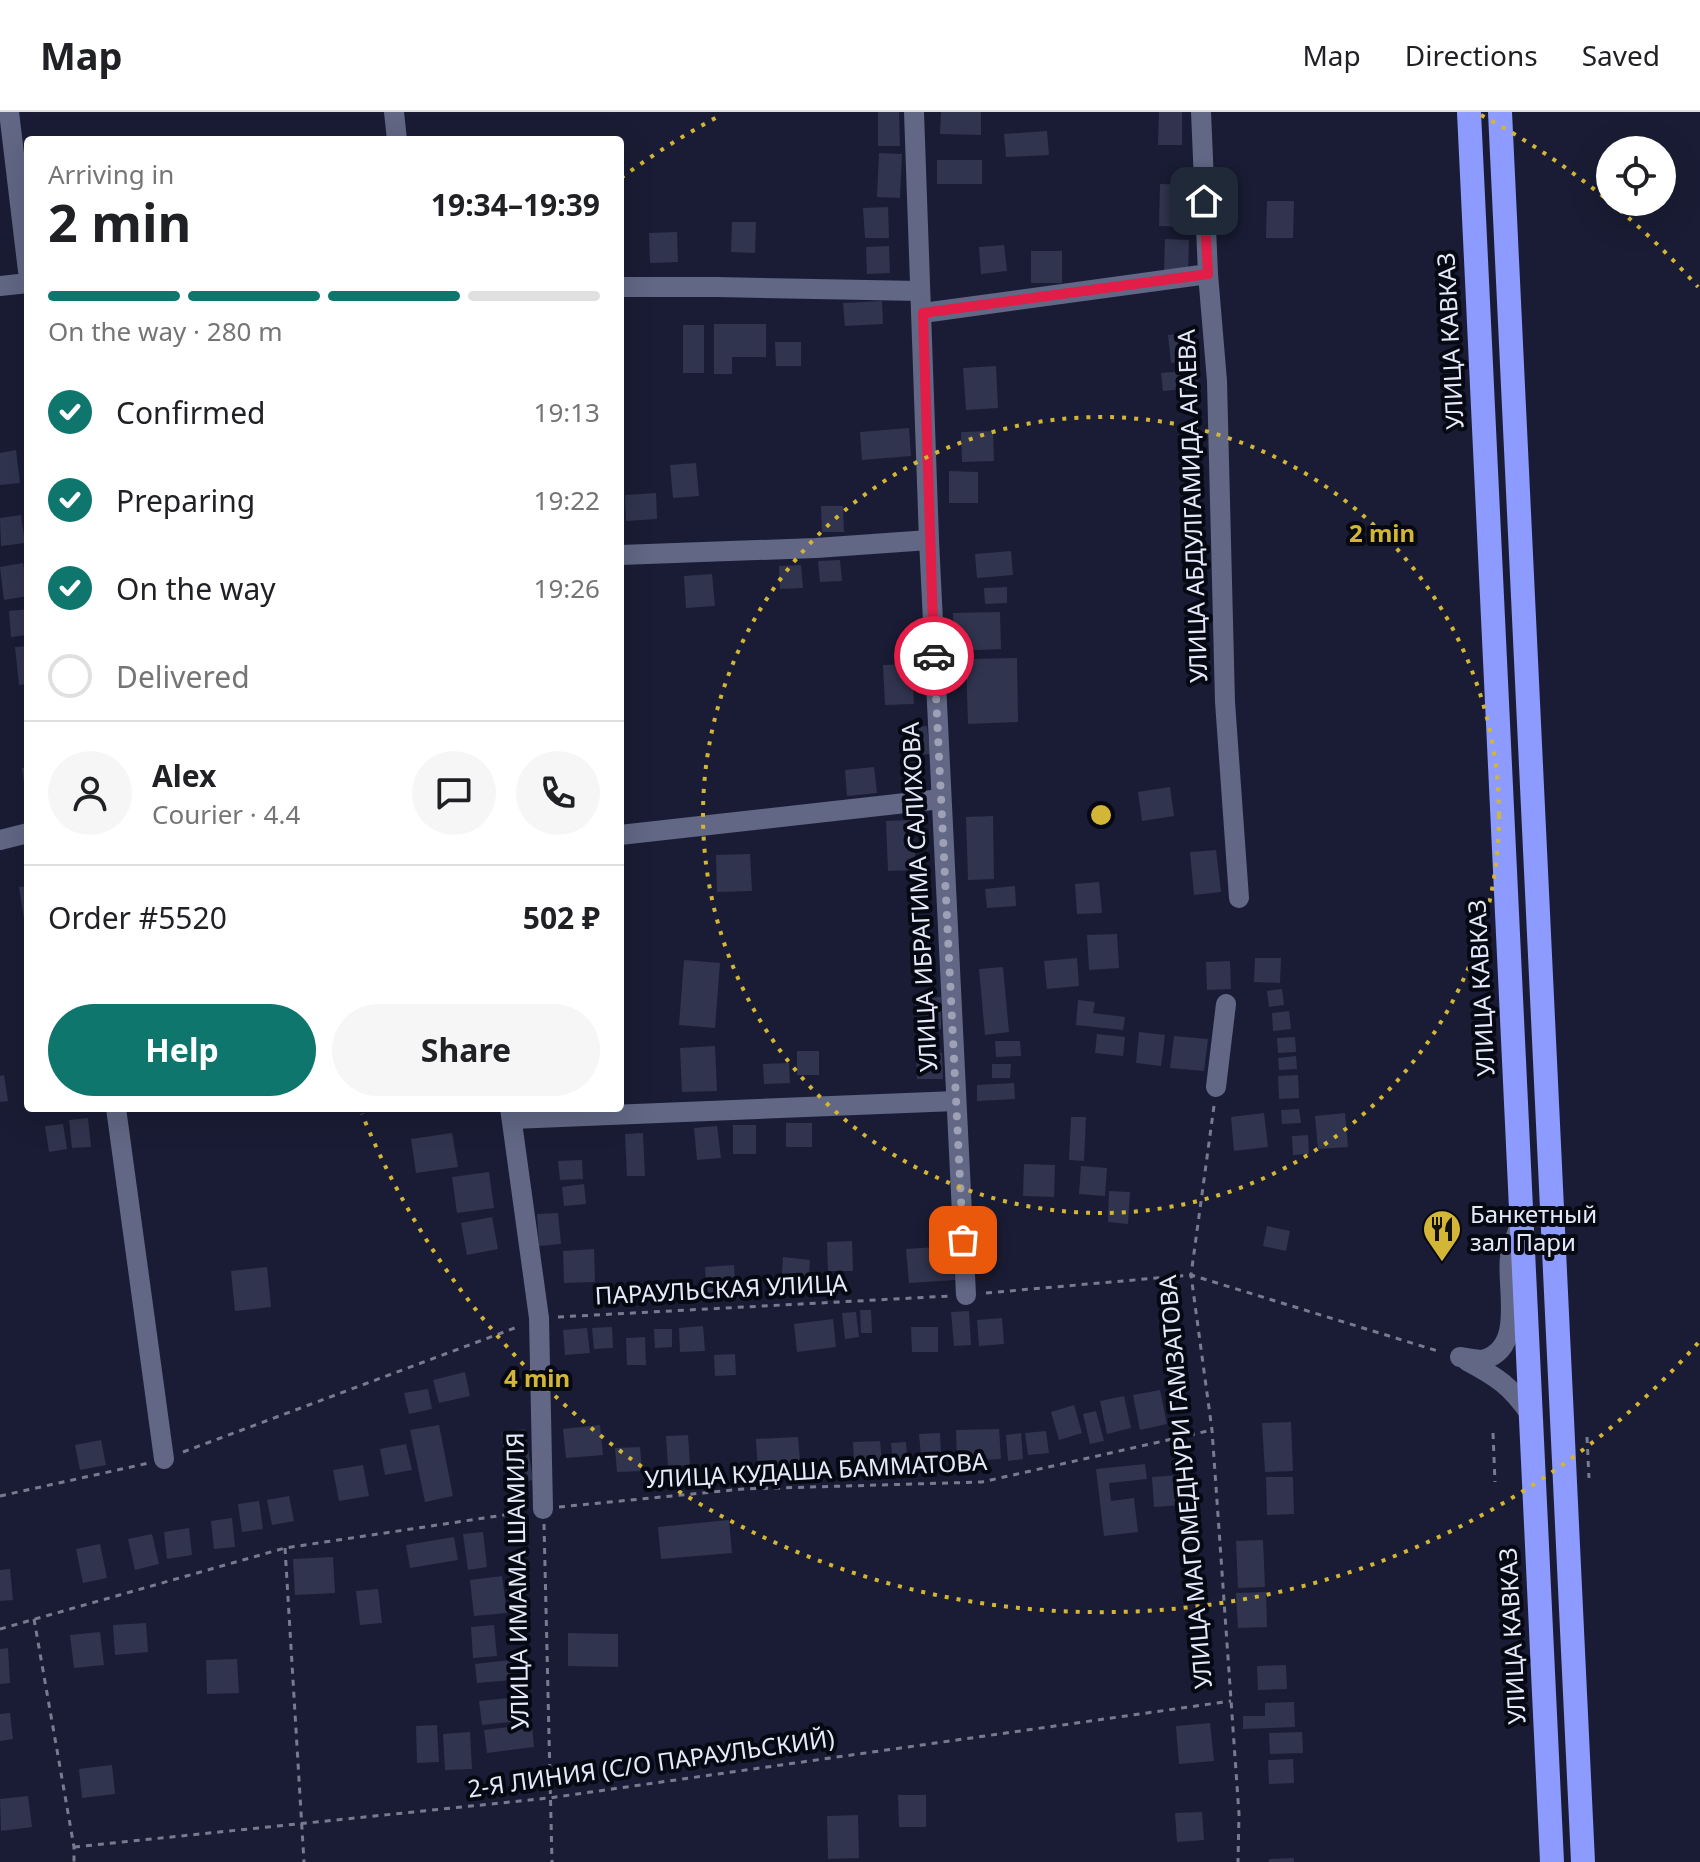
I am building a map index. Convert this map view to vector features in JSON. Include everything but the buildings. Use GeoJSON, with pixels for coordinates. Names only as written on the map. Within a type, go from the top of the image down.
{"type":"FeatureCollection","features":[{"type":"Feature","properties":{"kind":"highway","name":"УЛИЦА КАВКАЗ"},"geometry":{"type":"LineString","coordinates":[[1469,112],[1552,1862]]}},
{"type":"Feature","properties":{"kind":"highway"},"geometry":{"type":"LineString","coordinates":[[1500,112],[1583,1862]]}},
{"type":"Feature","properties":{"kind":"street"},"geometry":{"type":"LineString","coordinates":[[9,112],[24,238]]}},
{"type":"Feature","properties":{"kind":"street"},"geometry":{"type":"LineString","coordinates":[[394,112],[397,136]]}},
{"type":"Feature","properties":{"kind":"street","name":"УЛИЦА ИБРАГИМА САЛИХОВА"},"geometry":{"type":"LineString","coordinates":[[914,112],[929,540],[966,1295]]}},
{"type":"Feature","properties":{"kind":"street","name":"УЛИЦА АБДУЛГАМИДА АГАЕВА"},"geometry":{"type":"LineString","coordinates":[[1201,112],[1208,274],[1217,381],[1225,702],[1239,898]]}},
{"type":"Feature","properties":{"kind":"street"},"geometry":{"type":"LineString","coordinates":[[923,313],[1208,274]]}},
{"type":"Feature","properties":{"kind":"street"},"geometry":{"type":"LineString","coordinates":[[0,286],[24,283]]}},
{"type":"Feature","properties":{"kind":"street"},"geometry":{"type":"LineString","coordinates":[[624,287],[920,291]]}},
{"type":"Feature","properties":{"kind":"street"},"geometry":{"type":"LineString","coordinates":[[624,555],[816,548],[929,540]]}},
{"type":"Feature","properties":{"kind":"street"},"geometry":{"type":"LineString","coordinates":[[624,835],[941,799]]}},
{"type":"Feature","properties":{"kind":"street"},"geometry":{"type":"LineString","coordinates":[[0,840],[24,834]]}},
{"type":"Feature","properties":{"kind":"street"},"geometry":{"type":"LineString","coordinates":[[1216,1087],[1226,1004]]}},
{"type":"Feature","properties":{"kind":"street"},"geometry":{"type":"LineString","coordinates":[[624,1111],[956,1101]]}},
{"type":"Feature","properties":{"kind":"street"},"geometry":{"type":"LineString","coordinates":[[117,1112],[164,1459]]}},
{"type":"Feature","properties":{"kind":"street"},"geometry":{"type":"LineString","coordinates":[[511,1114],[579,1112]]}},
{"type":"Feature","properties":{"kind":"street","name":"УЛИЦА ИМАМА ШАМИЛЯ"},"geometry":{"type":"LineString","coordinates":[[511,1114],[539,1318],[543,1509]]}},
{"type":"Feature","properties":{"kind":"street"},"geometry":{"type":"LineString","coordinates":[[1460,1357],[1484,1359],[1498,1351],[1506,1338],[1511,1320],[1510,1257],[1521,1219]]}},
{"type":"Feature","properties":{"kind":"street"},"geometry":{"type":"LineString","coordinates":[[1460,1357],[1498,1377],[1515,1392],[1530,1414]]}},
{"type":"Feature","properties":{"kind":"path","name":"УЛИЦА МАГОМЕДНУРИ ГАМЗАТОВА"},"geometry":{"type":"LineString","coordinates":[[1216,1087],[1191,1275],[1212,1430],[1239,1814],[1238,1862]]}},
{"type":"Feature","properties":{"kind":"path","name":"ПАРАУЛЬСКАЯ УЛИЦА"},"geometry":{"type":"LineString","coordinates":[[0,1496],[164,1459],[539,1318],[966,1295],[1191,1275],[1460,1357]]}},
{"type":"Feature","properties":{"kind":"path","name":"УЛИЦА КУДАША БАММАТОВА"},"geometry":{"type":"LineString","coordinates":[[0,1629],[285,1548],[543,1509],[743,1489],[982,1482],[1212,1430]]}},
{"type":"Feature","properties":{"kind":"path"},"geometry":{"type":"LineString","coordinates":[[1493,1433],[1495,1482]]}},
{"type":"Feature","properties":{"kind":"path"},"geometry":{"type":"LineString","coordinates":[[1587,1437],[1589,1478]]}},
{"type":"Feature","properties":{"kind":"path","name":"УЛИЦА ИМАМА ШАМИЛЯ"},"geometry":{"type":"LineString","coordinates":[[543,1509],[552,1862]]}},
{"type":"Feature","properties":{"kind":"path"},"geometry":{"type":"LineString","coordinates":[[285,1548],[304,1862]]}},
{"type":"Feature","properties":{"kind":"path"},"geometry":{"type":"LineString","coordinates":[[34,1619],[74,1847],[74,1862]]}},
{"type":"Feature","properties":{"kind":"path","name":"2-Я ЛИНИЯ (С/О ПАРАУЛЬСКИЙ)"},"geometry":{"type":"LineString","coordinates":[[74,1847],[549,1798],[1231,1701]]}},
{"type":"Feature","properties":{"kind":"way so far"},"geometry":{"type":"LineString","coordinates":[[934,656],[963,1240]]}},
{"type":"Feature","properties":{"kind":"place","name":"Банкетный зал Пари"},"geometry":{"type":"Point","coordinates":[1442,1263]}},
{"type":"Feature","properties":{"kind":"route"},"geometry":{"type":"LineString","coordinates":[[934,656],[923,313],[1208,274],[1204,201]]}}]}
